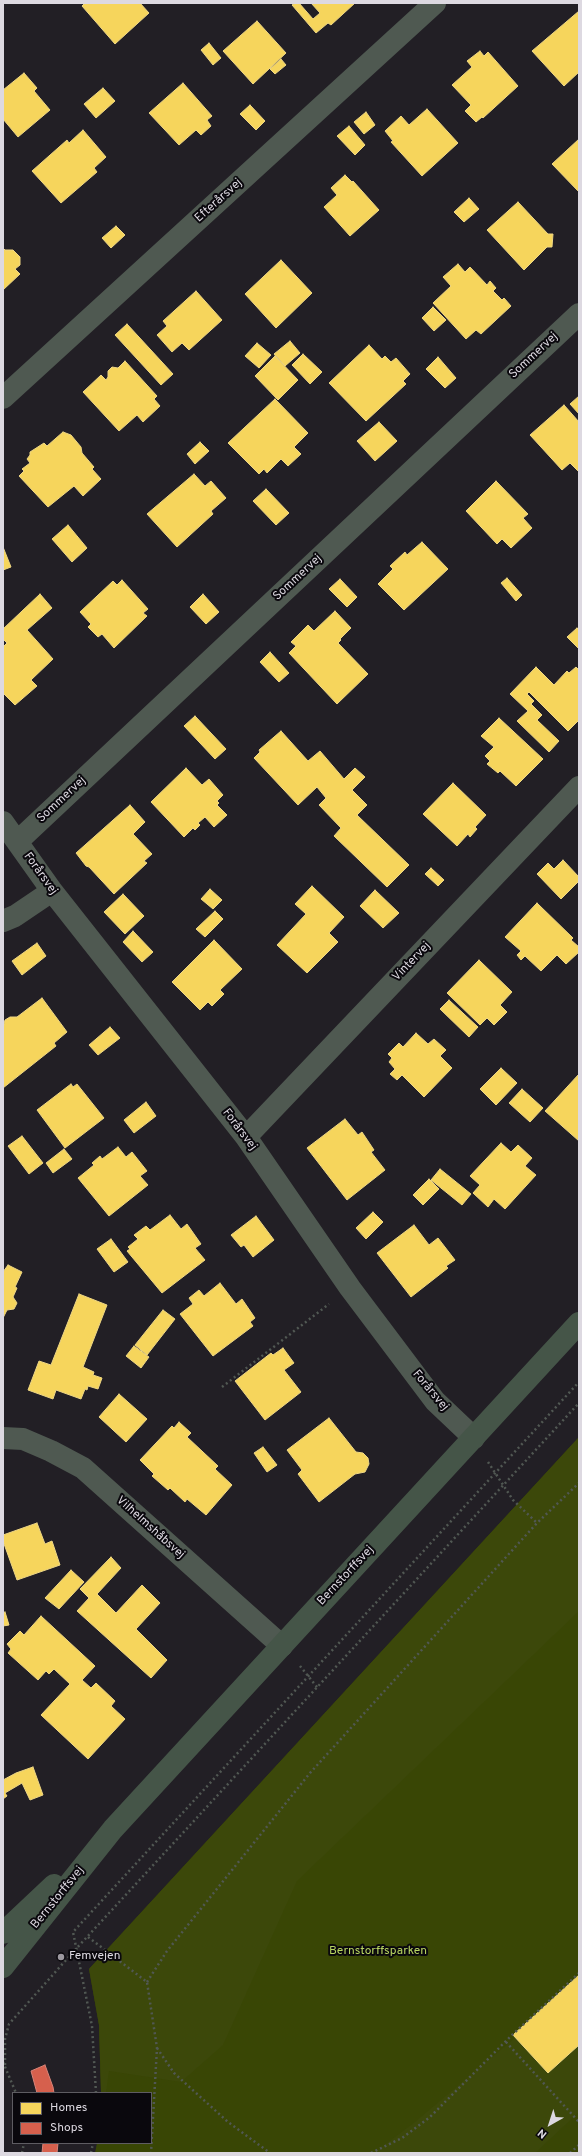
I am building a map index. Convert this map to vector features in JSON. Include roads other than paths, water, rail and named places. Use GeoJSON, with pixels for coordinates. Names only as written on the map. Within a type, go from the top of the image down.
{"type":"FeatureCollection","features":[{"type":"Feature","properties":{"kind":"street","name":"Efterårsvej"},"geometry":{"type":"LineString","coordinates":[[3,398],[435,3]]}},
{"type":"Feature","properties":{"kind":"street","name":"Sommervej"},"geometry":{"type":"LineString","coordinates":[[17,842],[579,314]]}},
{"type":"Feature","properties":{"kind":"street","name":"Vintervej"},"geometry":{"type":"LineString","coordinates":[[246,1137],[579,787]]}},
{"type":"Feature","properties":{"kind":"street","name":"Forårsvej"},"geometry":{"type":"LineString","coordinates":[[3,822],[52,891],[246,1137],[350,1288],[434,1401],[474,1438]]}},
{"type":"Feature","properties":{"kind":"street"},"geometry":{"type":"LineString","coordinates":[[3,921],[15,916],[52,891]]}},
{"type":"Feature","properties":{"kind":"street","name":"Bernstorffsvej"},"geometry":{"type":"LineString","coordinates":[[3,1967],[113,1830],[579,1323]]}},
{"type":"Feature","properties":{"kind":"street","name":"Vilhelmshåbsvej"},"geometry":{"type":"LineString","coordinates":[[3,1438],[23,1439],[51,1451],[83,1468],[282,1646]]}},
{"type":"Feature","properties":{"kind":"street","name":"Bernstorffsvej"},"geometry":{"type":"LineString","coordinates":[[3,1933],[113,1830]]}},
{"type":"Feature","properties":{"kind":"place","name":"Femvejen"},"geometry":{"type":"Point","coordinates":[61,1957]}},
{"type":"Feature","properties":{"kind":"park label","name":"Bernstorffsparken"},"geometry":{"type":"Point","coordinates":[378,1952]}}]}
